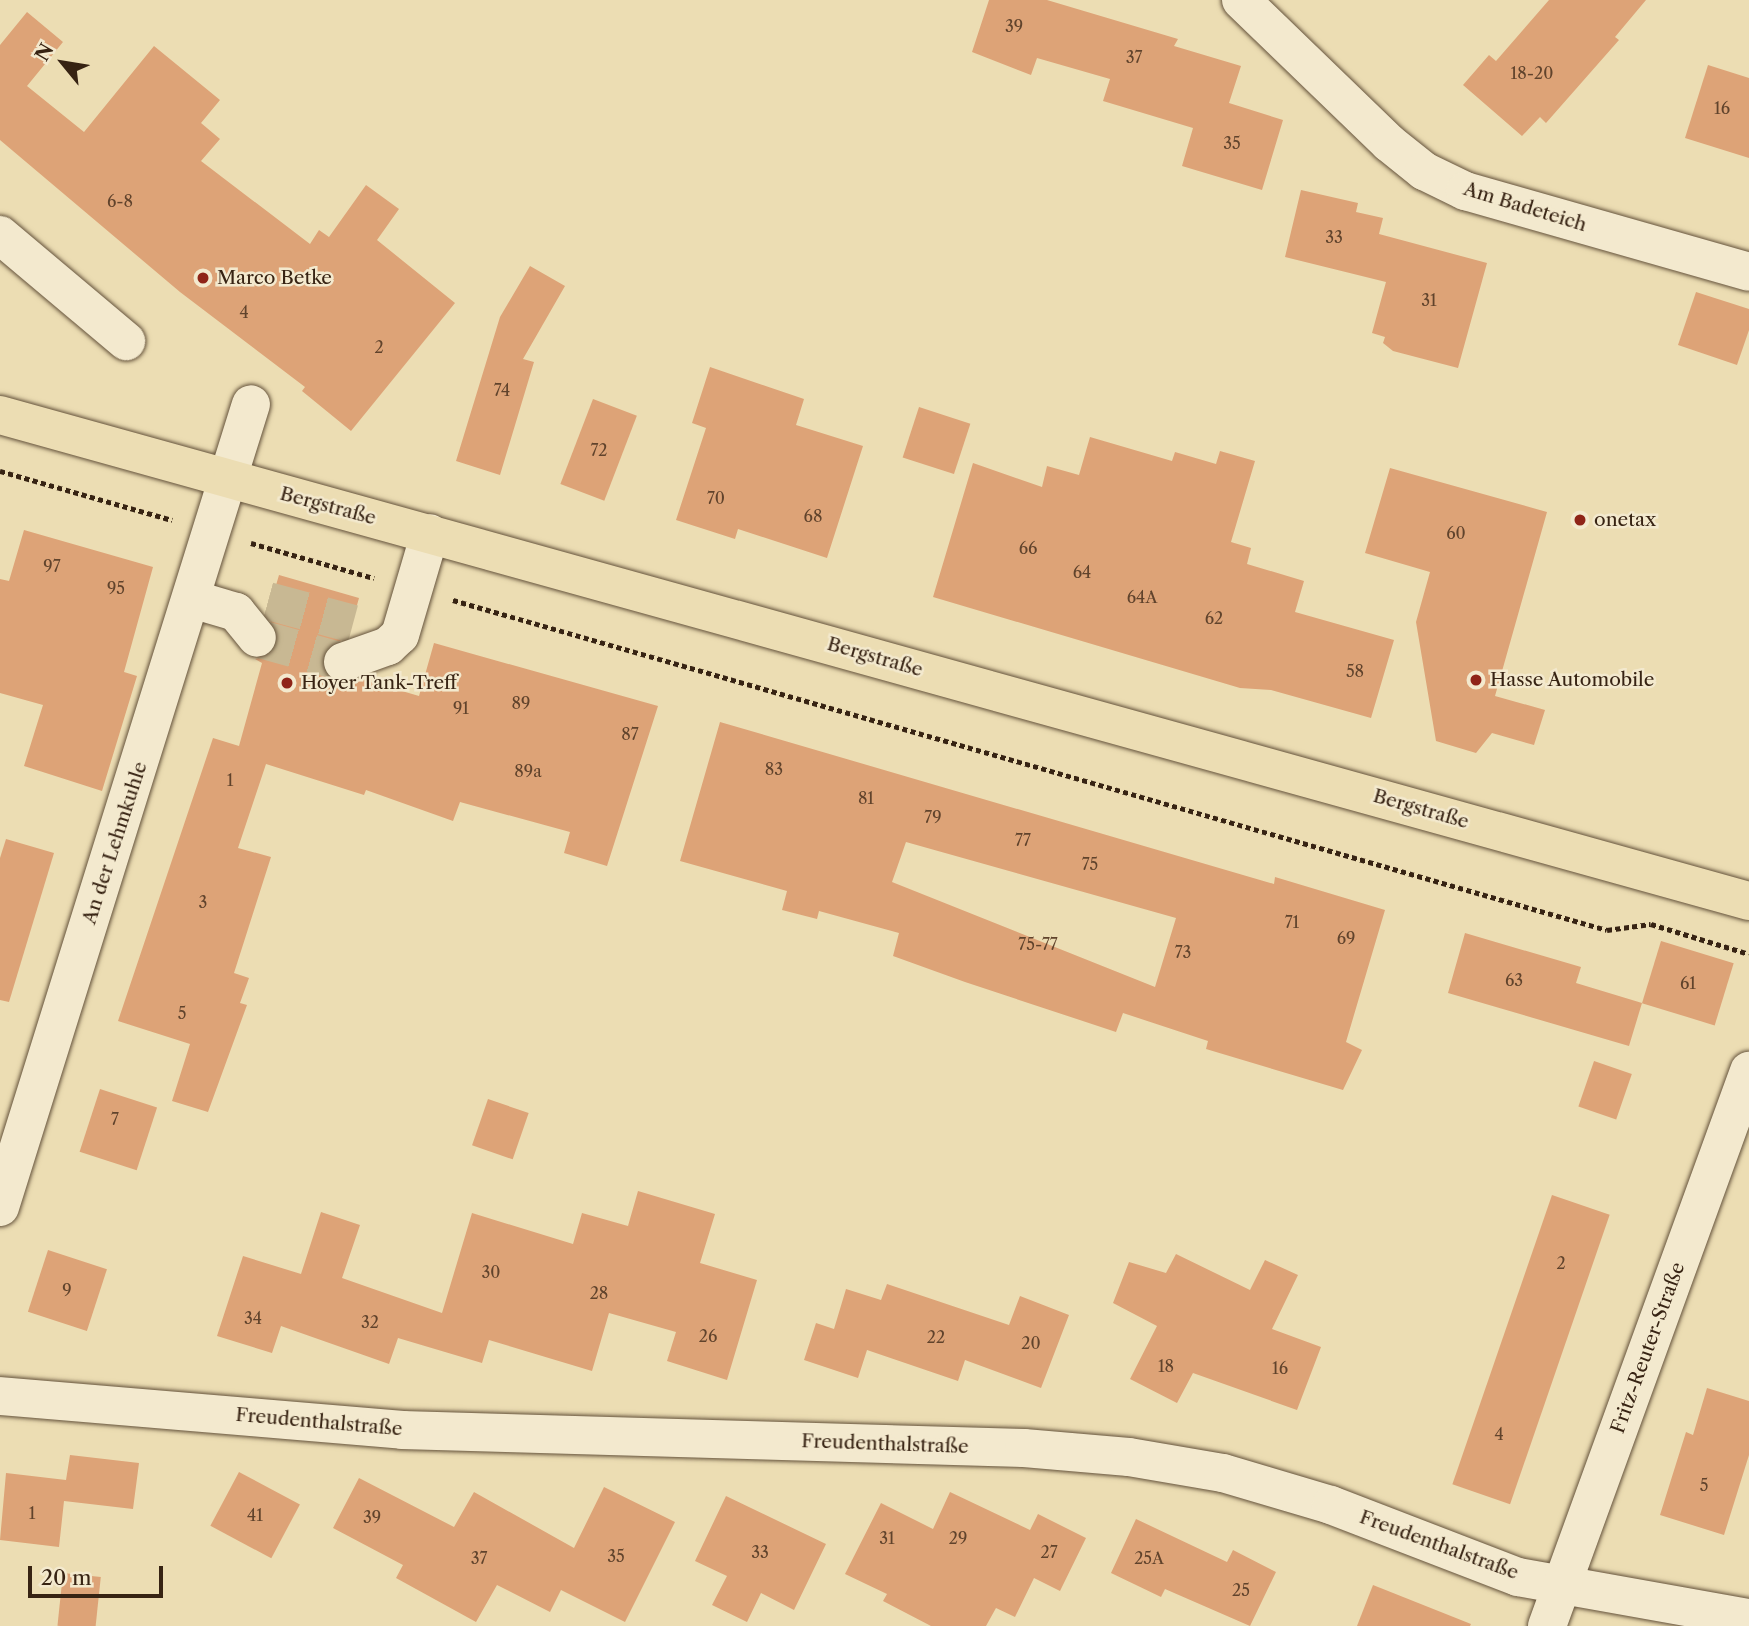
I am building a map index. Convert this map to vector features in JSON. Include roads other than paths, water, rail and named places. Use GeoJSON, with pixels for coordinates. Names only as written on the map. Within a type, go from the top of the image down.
{"type":"FeatureCollection","features":[{"type":"Feature","properties":{"kind":"main road","name":"Bergstraße"},"geometry":{"type":"LineString","coordinates":[[0,415],[1749,901]]}},
{"type":"Feature","properties":{"kind":"street","name":"Am Badeteich"},"geometry":{"type":"LineString","coordinates":[[1241,0],[1389,144],[1424,171],[1465,191],[1749,272]]}},
{"type":"Feature","properties":{"kind":"street"},"geometry":{"type":"LineString","coordinates":[[0,235],[126,341]]}},
{"type":"Feature","properties":{"kind":"street","name":"An der Lehmkuhle"},"geometry":{"type":"LineString","coordinates":[[0,1207],[251,404]]}},
{"type":"Feature","properties":{"kind":"street"},"geometry":{"type":"LineString","coordinates":[[357,645],[400,635],[429,533]]}},
{"type":"Feature","properties":{"kind":"street"},"geometry":{"type":"LineString","coordinates":[[192,599],[253,617]]}},
{"type":"Feature","properties":{"kind":"street","name":"Fritz-Reuter-Straße"},"geometry":{"type":"LineString","coordinates":[[1546,1626],[1749,1070]]}},
{"type":"Feature","properties":{"kind":"street","name":"Freudenthalstraße"},"geometry":{"type":"LineString","coordinates":[[0,1396],[402,1430],[1024,1448],[1129,1457],[1259,1484],[1331,1505],[1518,1577],[1749,1618]]}},
{"type":"Feature","properties":{"kind":"tunnel"},"geometry":{"type":"LineString","coordinates":[[268,601],[353,624]]}},
{"type":"Feature","properties":{"kind":"tunnel"},"geometry":{"type":"LineString","coordinates":[[257,638],[343,662]]}},
{"type":"Feature","properties":{"kind":"place","name":"Marco Betke"},"geometry":{"type":"Point","coordinates":[203,278]}},
{"type":"Feature","properties":{"kind":"place","name":"onetax"},"geometry":{"type":"Point","coordinates":[1580,520]}},
{"type":"Feature","properties":{"kind":"place","name":"Hasse Automobile"},"geometry":{"type":"Point","coordinates":[1476,680]}},
{"type":"Feature","properties":{"kind":"place","name":"Hoyer Tank-Treff"},"geometry":{"type":"Point","coordinates":[287,683]}}]}
